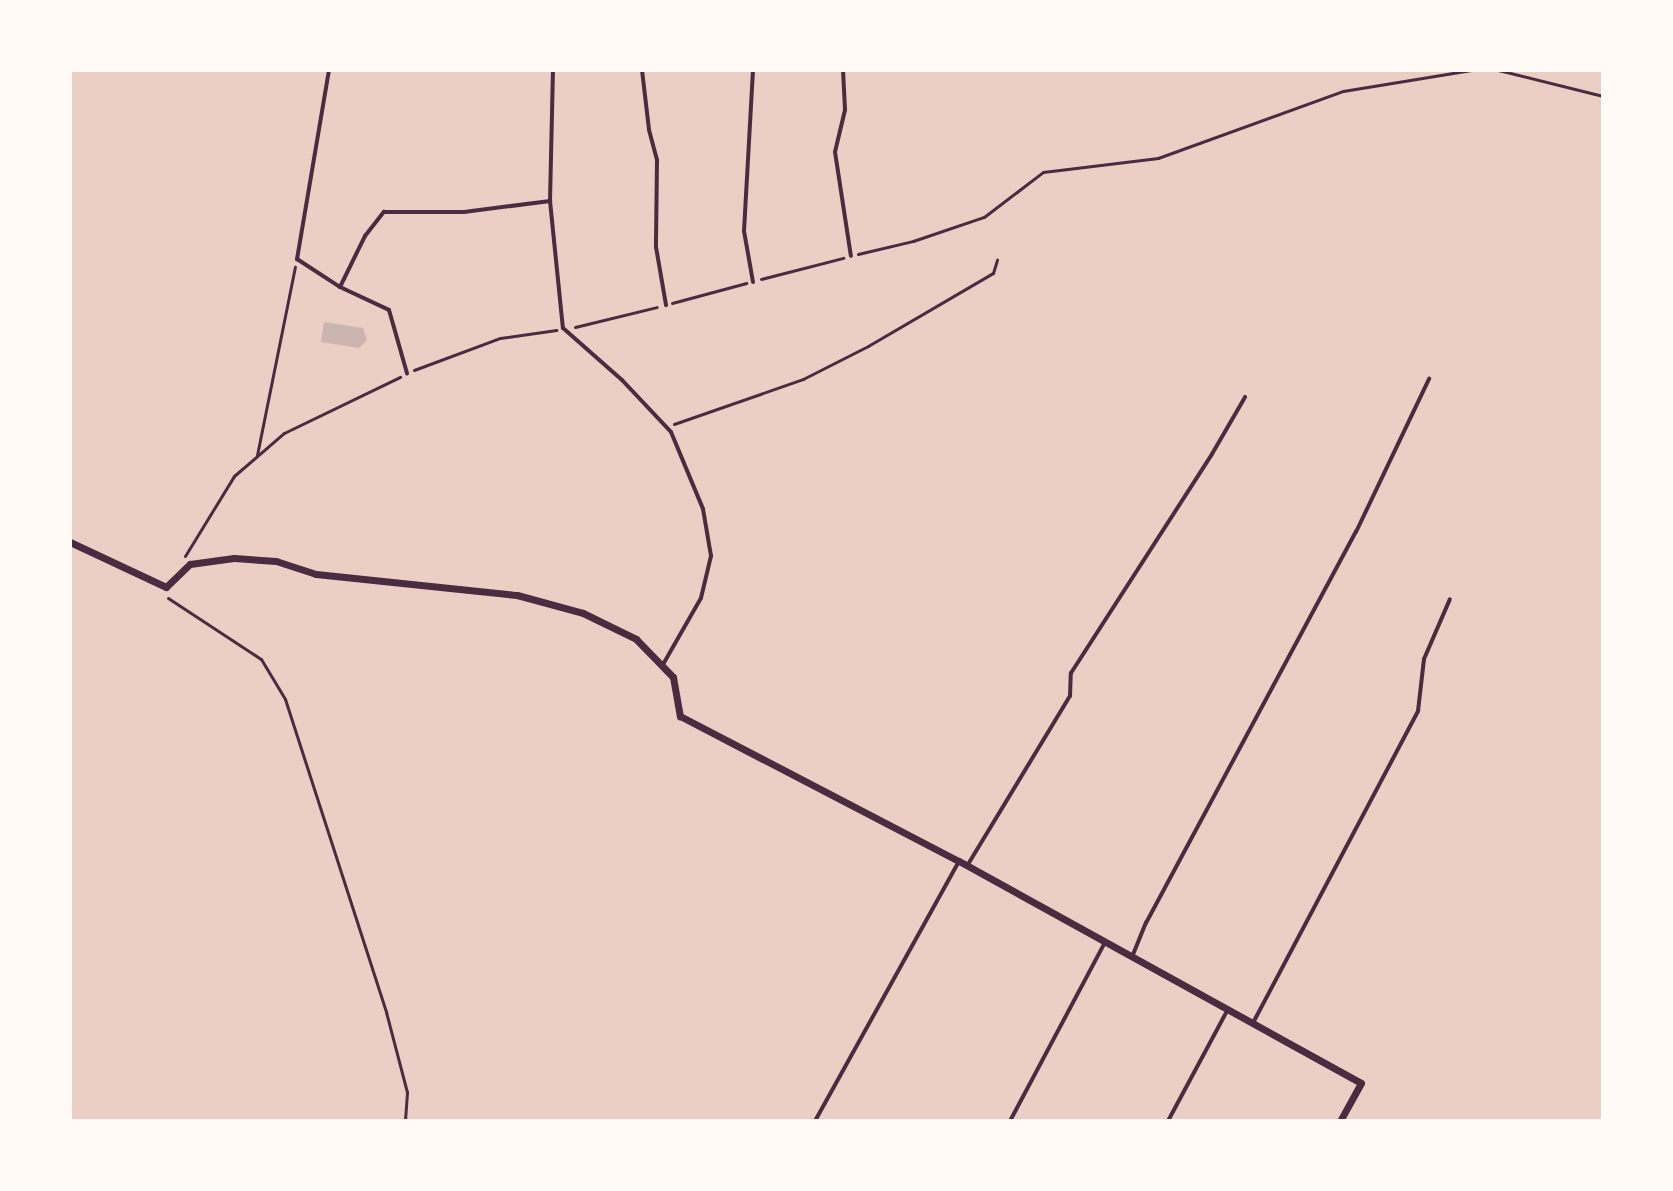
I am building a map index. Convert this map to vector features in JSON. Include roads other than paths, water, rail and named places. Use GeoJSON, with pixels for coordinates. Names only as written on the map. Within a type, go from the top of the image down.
{"type":"FeatureCollection","features":[{"type":"Feature","properties":{"kind":"street"},"geometry":{"type":"LineString","coordinates":[[70,542],[166,587],[190,564],[231,558],[276,561],[316,574],[517,595],[583,613],[636,639],[675,679],[680,716],[959,861],[1104,944],[1254,1021],[1361,1083],[1340,1121]]}},
{"type":"Feature","properties":{"kind":"lane"},"geometry":{"type":"LineString","coordinates":[[329,70],[297,259],[340,287],[389,310],[407,373]]}},
{"type":"Feature","properties":{"kind":"lane"},"geometry":{"type":"LineString","coordinates":[[553,70],[550,201],[563,328],[614,372],[667,427],[686,462],[703,509],[711,556],[701,598],[662,666]]}},
{"type":"Feature","properties":{"kind":"lane"},"geometry":{"type":"LineString","coordinates":[[642,70],[649,130],[657,160],[656,247],[666,305]]}},
{"type":"Feature","properties":{"kind":"lane"},"geometry":{"type":"LineString","coordinates":[[753,70],[744,231],[753,282]]}},
{"type":"Feature","properties":{"kind":"lane"},"geometry":{"type":"LineString","coordinates":[[843,70],[845,110],[835,152],[851,256]]}},
{"type":"Feature","properties":{"kind":"lane"},"geometry":{"type":"LineString","coordinates":[[340,287],[365,236],[384,212],[464,212],[550,201]]}},
{"type":"Feature","properties":{"kind":"lane"},"geometry":{"type":"LineString","coordinates":[[1132,957],[1146,923],[1356,532],[1429,379]]}},
{"type":"Feature","properties":{"kind":"lane"},"geometry":{"type":"LineString","coordinates":[[967,866],[1070,696],[1071,673],[1212,454],[1245,397]]}},
{"type":"Feature","properties":{"kind":"lane"},"geometry":{"type":"LineString","coordinates":[[1254,1021],[1418,711],[1424,659],[1450,599]]}},
{"type":"Feature","properties":{"kind":"lane"},"geometry":{"type":"LineString","coordinates":[[815,1121],[959,861]]}},
{"type":"Feature","properties":{"kind":"lane"},"geometry":{"type":"LineString","coordinates":[[1010,1121],[1104,944]]}},
{"type":"Feature","properties":{"kind":"lane"},"geometry":{"type":"LineString","coordinates":[[1168,1121],[1228,1009]]}}]}
